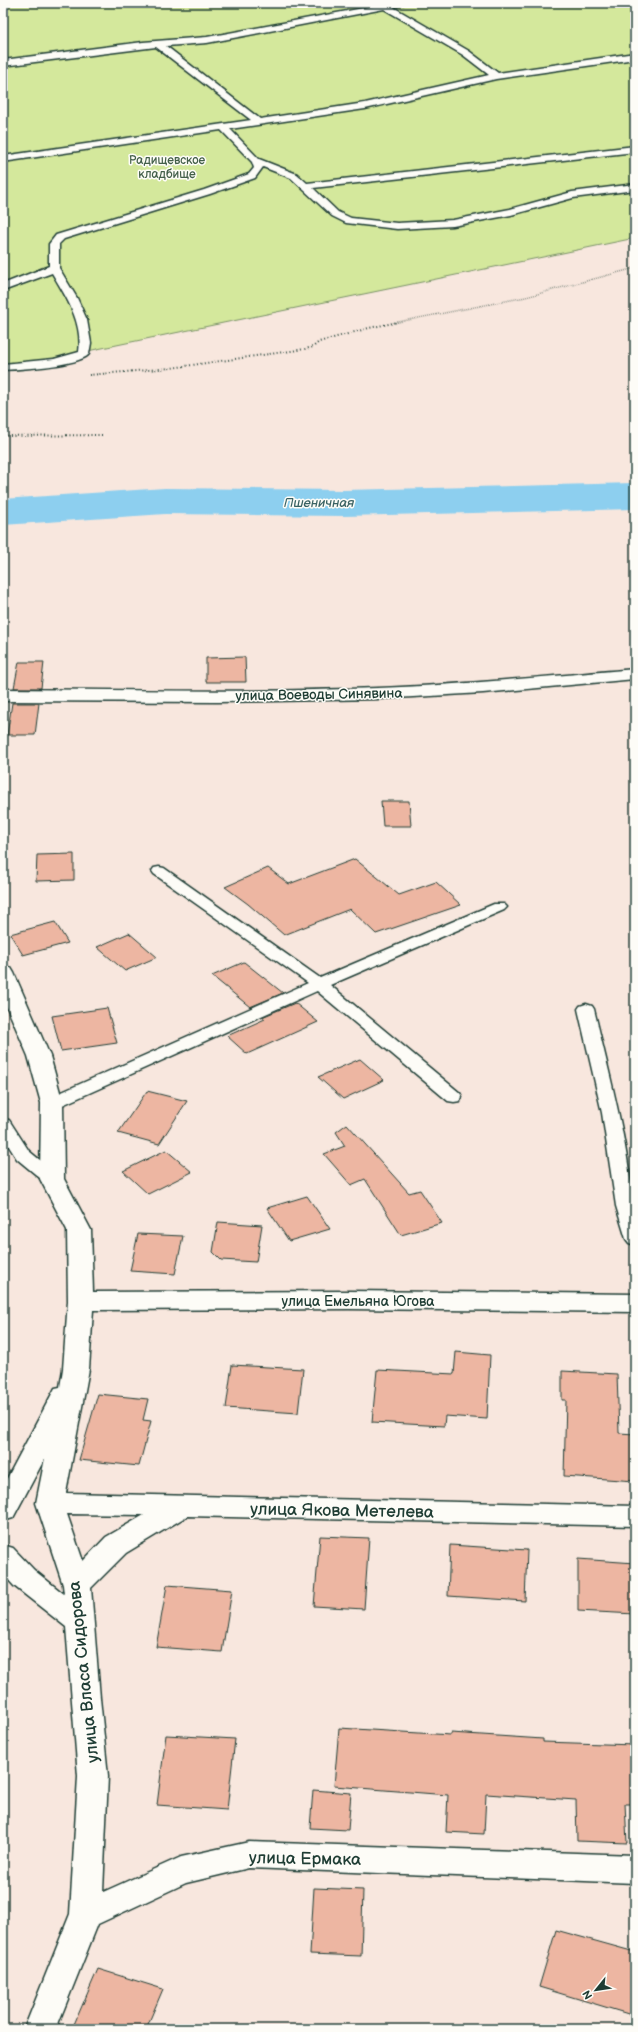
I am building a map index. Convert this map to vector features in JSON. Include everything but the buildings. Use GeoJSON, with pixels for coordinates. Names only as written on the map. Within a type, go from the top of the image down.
{"type":"FeatureCollection","features":[{"type":"Feature","properties":{"kind":"street","name":"улица Воеводы Синявина"},"geometry":{"type":"LineString","coordinates":[[3,695],[187,697],[352,694],[433,691],[635,674]]}},
{"type":"Feature","properties":{"kind":"street","name":"улица Власа Сидорова"},"geometry":{"type":"LineString","coordinates":[[3,973],[39,1056],[52,1103],[52,1179],[79,1230],[81,1301],[76,1369],[50,1504],[77,1585],[93,1776],[86,1914]]}},
{"type":"Feature","properties":{"kind":"street","name":"улица Емельяна Югова"},"geometry":{"type":"LineString","coordinates":[[81,1301],[349,1300],[635,1303]]}},
{"type":"Feature","properties":{"kind":"street"},"geometry":{"type":"LineString","coordinates":[[3,1511],[31,1460],[76,1369]]}},
{"type":"Feature","properties":{"kind":"street","name":"улица Якова Метелева"},"geometry":{"type":"LineString","coordinates":[[50,1504],[635,1516]]}},
{"type":"Feature","properties":{"kind":"street"},"geometry":{"type":"LineString","coordinates":[[77,1585],[116,1545],[183,1506]]}},
{"type":"Feature","properties":{"kind":"street"},"geometry":{"type":"LineString","coordinates":[[3,1556],[24,1578],[79,1622]]}},
{"type":"Feature","properties":{"kind":"street","name":"улица Ермака"},"geometry":{"type":"LineString","coordinates":[[86,1914],[181,1871],[249,1855],[635,1869]]}},
{"type":"Feature","properties":{"kind":"street"},"geometry":{"type":"LineString","coordinates":[[40,2029],[86,1914]]}},
{"type":"Feature","properties":{"kind":"lane"},"geometry":{"type":"LineString","coordinates":[[3,63],[158,44],[207,40],[403,3]]}},
{"type":"Feature","properties":{"kind":"lane"},"geometry":{"type":"LineString","coordinates":[[385,6],[466,53],[496,76]]}},
{"type":"Feature","properties":{"kind":"lane"},"geometry":{"type":"LineString","coordinates":[[158,44],[259,122]]}},
{"type":"Feature","properties":{"kind":"lane"},"geometry":{"type":"LineString","coordinates":[[3,159],[365,106],[496,76],[635,56]]}},
{"type":"Feature","properties":{"kind":"lane"},"geometry":{"type":"LineString","coordinates":[[3,367],[49,364],[69,360],[84,354],[87,345],[83,321],[54,268],[54,244],[60,237],[81,229],[207,192],[252,176],[259,168],[256,161],[223,127]]}},
{"type":"Feature","properties":{"kind":"lane"},"geometry":{"type":"LineString","coordinates":[[306,186],[635,149]]}},
{"type":"Feature","properties":{"kind":"lane"},"geometry":{"type":"LineString","coordinates":[[256,161],[294,176],[335,214],[349,221],[397,226],[453,223],[511,212],[572,195],[635,187]]}},
{"type":"Feature","properties":{"kind":"lane"},"geometry":{"type":"LineString","coordinates":[[3,288],[54,268]]}},
{"type":"Feature","properties":{"kind":"lane"},"geometry":{"type":"LineString","coordinates":[[159,871],[319,984],[454,1097]]}},
{"type":"Feature","properties":{"kind":"lane"},"geometry":{"type":"LineString","coordinates":[[52,1103],[319,984],[499,907]]}},
{"type":"Feature","properties":{"kind":"lane"},"geometry":{"type":"LineString","coordinates":[[586,1009],[610,1113],[625,1206],[635,1239]]}},
{"type":"Feature","properties":{"kind":"lane"},"geometry":{"type":"LineString","coordinates":[[3,1124],[23,1155],[52,1179]]}},
{"type":"Feature","properties":{"kind":"path"},"geometry":{"type":"LineString","coordinates":[[84,375],[171,368],[305,349],[313,347],[320,342],[369,328],[576,286],[635,268]]}},
{"type":"Feature","properties":{"kind":"path"},"geometry":{"type":"LineString","coordinates":[[3,436],[102,435]]}},
{"type":"Feature","properties":{"kind":"green space","name":"Радищевское кладбище"},"geometry":{"type":"Polygon","coordinates":[[[3,3],[635,3],[635,238],[44,360],[3,364],[3,3]]]}},
{"type":"Feature","properties":{"kind":"waterway","name":"Пшеничная"},"geometry":{"type":"LineString","coordinates":[[3,512],[165,501],[344,503],[635,496]]}}]}
